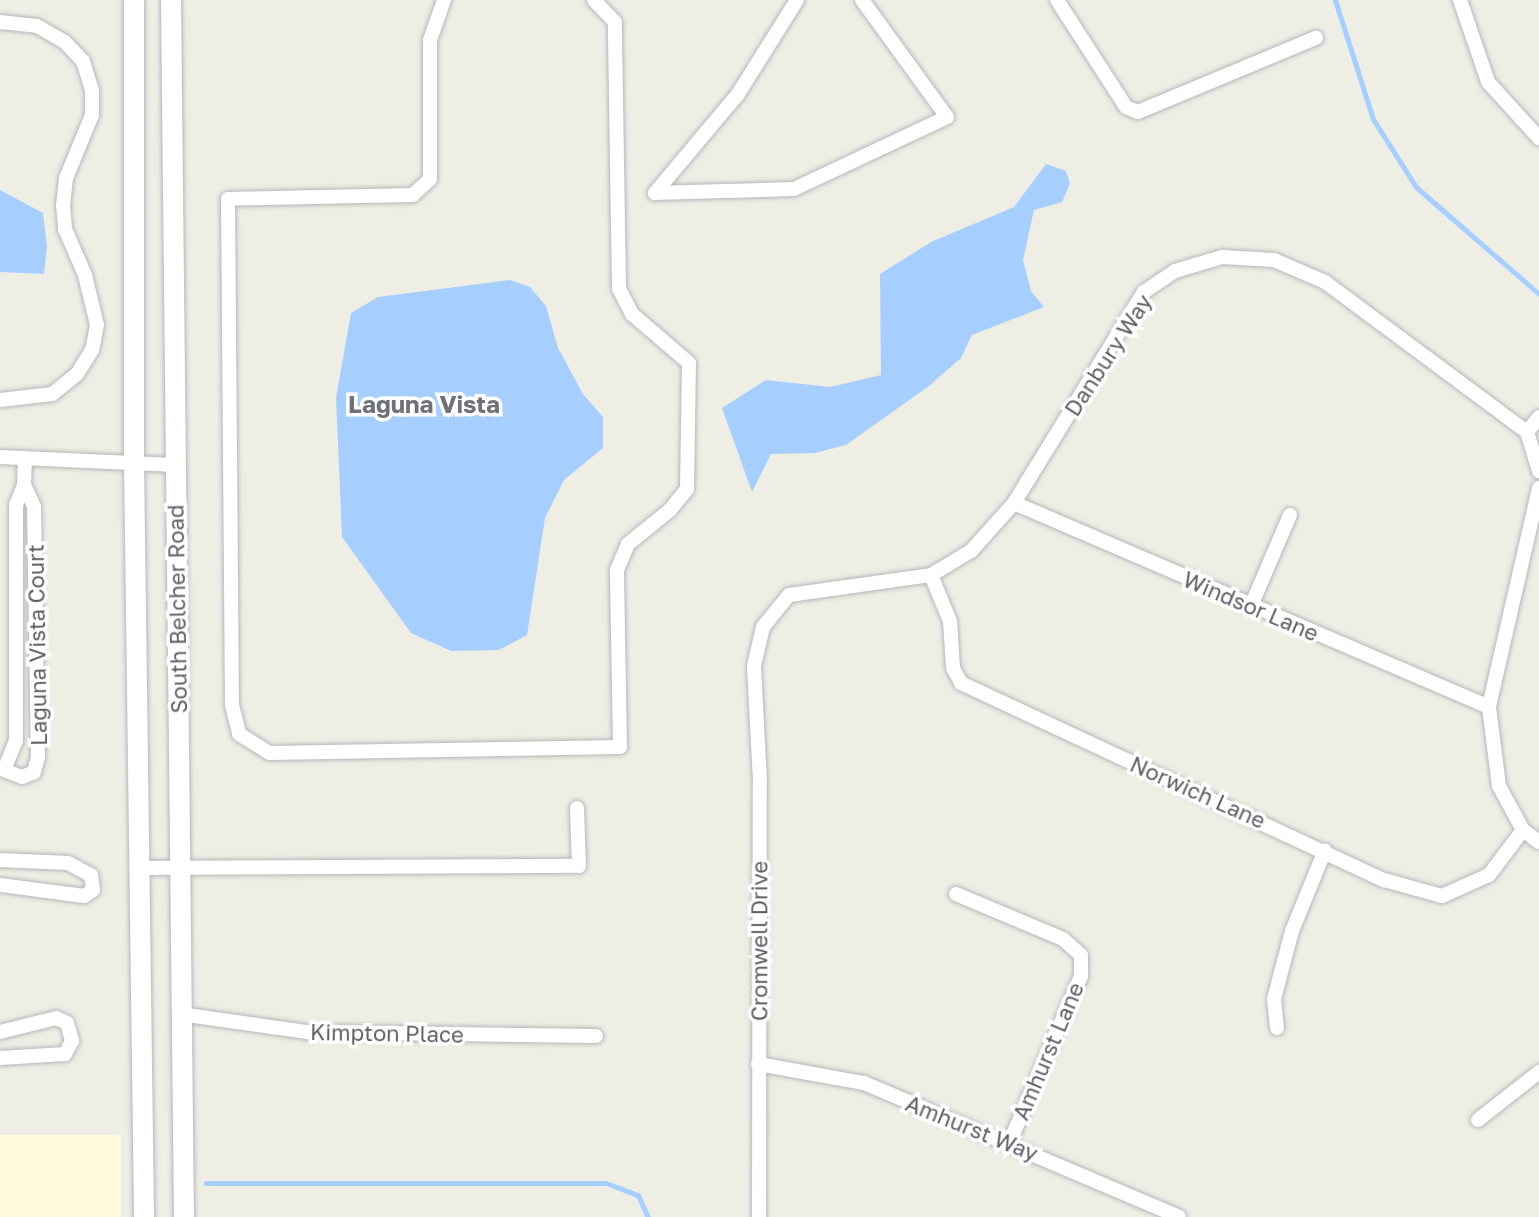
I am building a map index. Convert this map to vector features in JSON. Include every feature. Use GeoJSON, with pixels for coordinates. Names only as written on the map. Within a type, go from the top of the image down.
{"type":"FeatureCollection","features":[{"type":"Feature","properties":{"kind":"main road","name":"South Belcher Road"},"geometry":{"type":"LineString","coordinates":[[134,0],[134,461],[144,1217]]}},
{"type":"Feature","properties":{"kind":"main road","name":"South Belcher Road"},"geometry":{"type":"LineString","coordinates":[[171,0],[184,1217]]}},
{"type":"Feature","properties":{"kind":"street"},"geometry":{"type":"LineString","coordinates":[[444,0],[430,40],[430,179],[413,195],[228,199],[232,705],[239,734],[270,753],[620,747],[617,570],[628,544],[670,510],[687,489],[689,363],[632,314],[619,289],[615,22],[594,0]]}},
{"type":"Feature","properties":{"kind":"street"},"geometry":{"type":"LineString","coordinates":[[797,0],[738,94],[655,193],[794,189],[947,117],[862,0]]}},
{"type":"Feature","properties":{"kind":"street"},"geometry":{"type":"LineString","coordinates":[[1057,0],[1126,107],[1138,112],[1316,38]]}},
{"type":"Feature","properties":{"kind":"street"},"geometry":{"type":"LineString","coordinates":[[1460,0],[1488,82],[1539,138]]}},
{"type":"Feature","properties":{"kind":"street"},"geometry":{"type":"LineString","coordinates":[[0,22],[37,26],[65,42],[83,61],[92,90],[92,115],[66,178],[63,205],[65,229],[85,275],[97,325],[92,350],[77,374],[52,394],[0,400]]}},
{"type":"Feature","properties":{"kind":"street","name":"Danbury Way"},"geometry":{"type":"LineString","coordinates":[[754,666],[763,627],[789,595],[931,575],[971,551],[1014,503],[1144,292],[1175,271],[1222,257],[1274,260],[1325,282],[1527,432]]}},
{"type":"Feature","properties":{"kind":"street"},"geometry":{"type":"LineString","coordinates":[[1539,417],[1527,432],[1539,471]]}},
{"type":"Feature","properties":{"kind":"street"},"geometry":{"type":"LineString","coordinates":[[0,457],[175,465]]}},
{"type":"Feature","properties":{"kind":"street","name":"Laguna Vista Court"},"geometry":{"type":"LineString","coordinates":[[24,485],[35,518],[38,757],[34,772],[22,777],[4,770],[16,741],[16,505],[24,485],[25,458]]}},
{"type":"Feature","properties":{"kind":"street"},"geometry":{"type":"LineString","coordinates":[[1539,488],[1489,707],[1499,786],[1523,830],[1539,842]]}},
{"type":"Feature","properties":{"kind":"street","name":"Windsor Lane"},"geometry":{"type":"LineString","coordinates":[[1014,503],[1489,707]]}},
{"type":"Feature","properties":{"kind":"street"},"geometry":{"type":"LineString","coordinates":[[1251,606],[1290,515]]}},
{"type":"Feature","properties":{"kind":"street","name":"Norwich Lane"},"geometry":{"type":"LineString","coordinates":[[931,575],[950,621],[953,668],[961,683],[1384,880],[1442,896],[1489,875],[1523,830]]}},
{"type":"Feature","properties":{"kind":"street","name":"Cromwell Drive"},"geometry":{"type":"LineString","coordinates":[[754,666],[760,781],[759,1217]]}},
{"type":"Feature","properties":{"kind":"street"},"geometry":{"type":"LineString","coordinates":[[139,868],[579,866],[577,808]]}},
{"type":"Feature","properties":{"kind":"street"},"geometry":{"type":"LineString","coordinates":[[1277,1028],[1274,999],[1292,931],[1325,850]]}},
{"type":"Feature","properties":{"kind":"street"},"geometry":{"type":"LineString","coordinates":[[0,860],[68,863],[91,875],[93,890],[84,896],[0,885]]}},
{"type":"Feature","properties":{"kind":"street","name":"Amhurst Lane"},"geometry":{"type":"LineString","coordinates":[[956,894],[1063,939],[1081,955],[1081,976],[1010,1142]]}},
{"type":"Feature","properties":{"kind":"street","name":"Kimpton Place"},"geometry":{"type":"LineString","coordinates":[[180,1014],[306,1032],[596,1036]]}},
{"type":"Feature","properties":{"kind":"street"},"geometry":{"type":"LineString","coordinates":[[0,1032],[56,1018],[67,1023],[72,1041],[65,1054],[0,1058]]}},
{"type":"Feature","properties":{"kind":"street","name":"Amhurst Way"},"geometry":{"type":"LineString","coordinates":[[758,1064],[864,1083],[1010,1142],[1179,1217]]}},
{"type":"Feature","properties":{"kind":"street"},"geometry":{"type":"LineString","coordinates":[[1478,1120],[1539,1072]]}},
{"type":"Feature","properties":{"kind":"shaded area"},"geometry":{"type":"Polygon","coordinates":[[[0,1135],[121,1135],[121,1217],[0,1217],[0,1135]]]}},
{"type":"Feature","properties":{"kind":"water"},"geometry":{"type":"Polygon","coordinates":[[[1046,164],[1066,171],[1070,183],[1062,202],[1034,210],[1023,260],[1031,291],[1044,307],[972,335],[961,358],[929,386],[846,445],[815,453],[771,454],[752,492],[722,408],[766,380],[830,387],[881,375],[880,274],[931,242],[1014,207],[1046,164]]]}},
{"type":"Feature","properties":{"kind":"water"},"geometry":{"type":"Polygon","coordinates":[[[0,190],[43,213],[47,247],[44,274],[0,272],[0,190]]]}},
{"type":"Feature","properties":{"kind":"water"},"geometry":{"type":"Polygon","coordinates":[[[510,280],[530,287],[546,306],[558,348],[583,394],[603,417],[603,448],[564,480],[545,518],[527,635],[499,650],[451,651],[411,633],[342,537],[336,398],[351,313],[378,297],[510,280]]]}},
{"type":"Feature","properties":{"kind":"waterway"},"geometry":{"type":"LineString","coordinates":[[1335,0],[1373,119],[1416,187],[1539,294]]}},
{"type":"Feature","properties":{"kind":"waterway"},"geometry":{"type":"LineString","coordinates":[[206,1183],[606,1183],[638,1195],[648,1217]]}},
{"type":"Feature","properties":{"kind":"district","name":"Laguna Vista"},"geometry":{"type":"Point","coordinates":[424,404]}}]}
